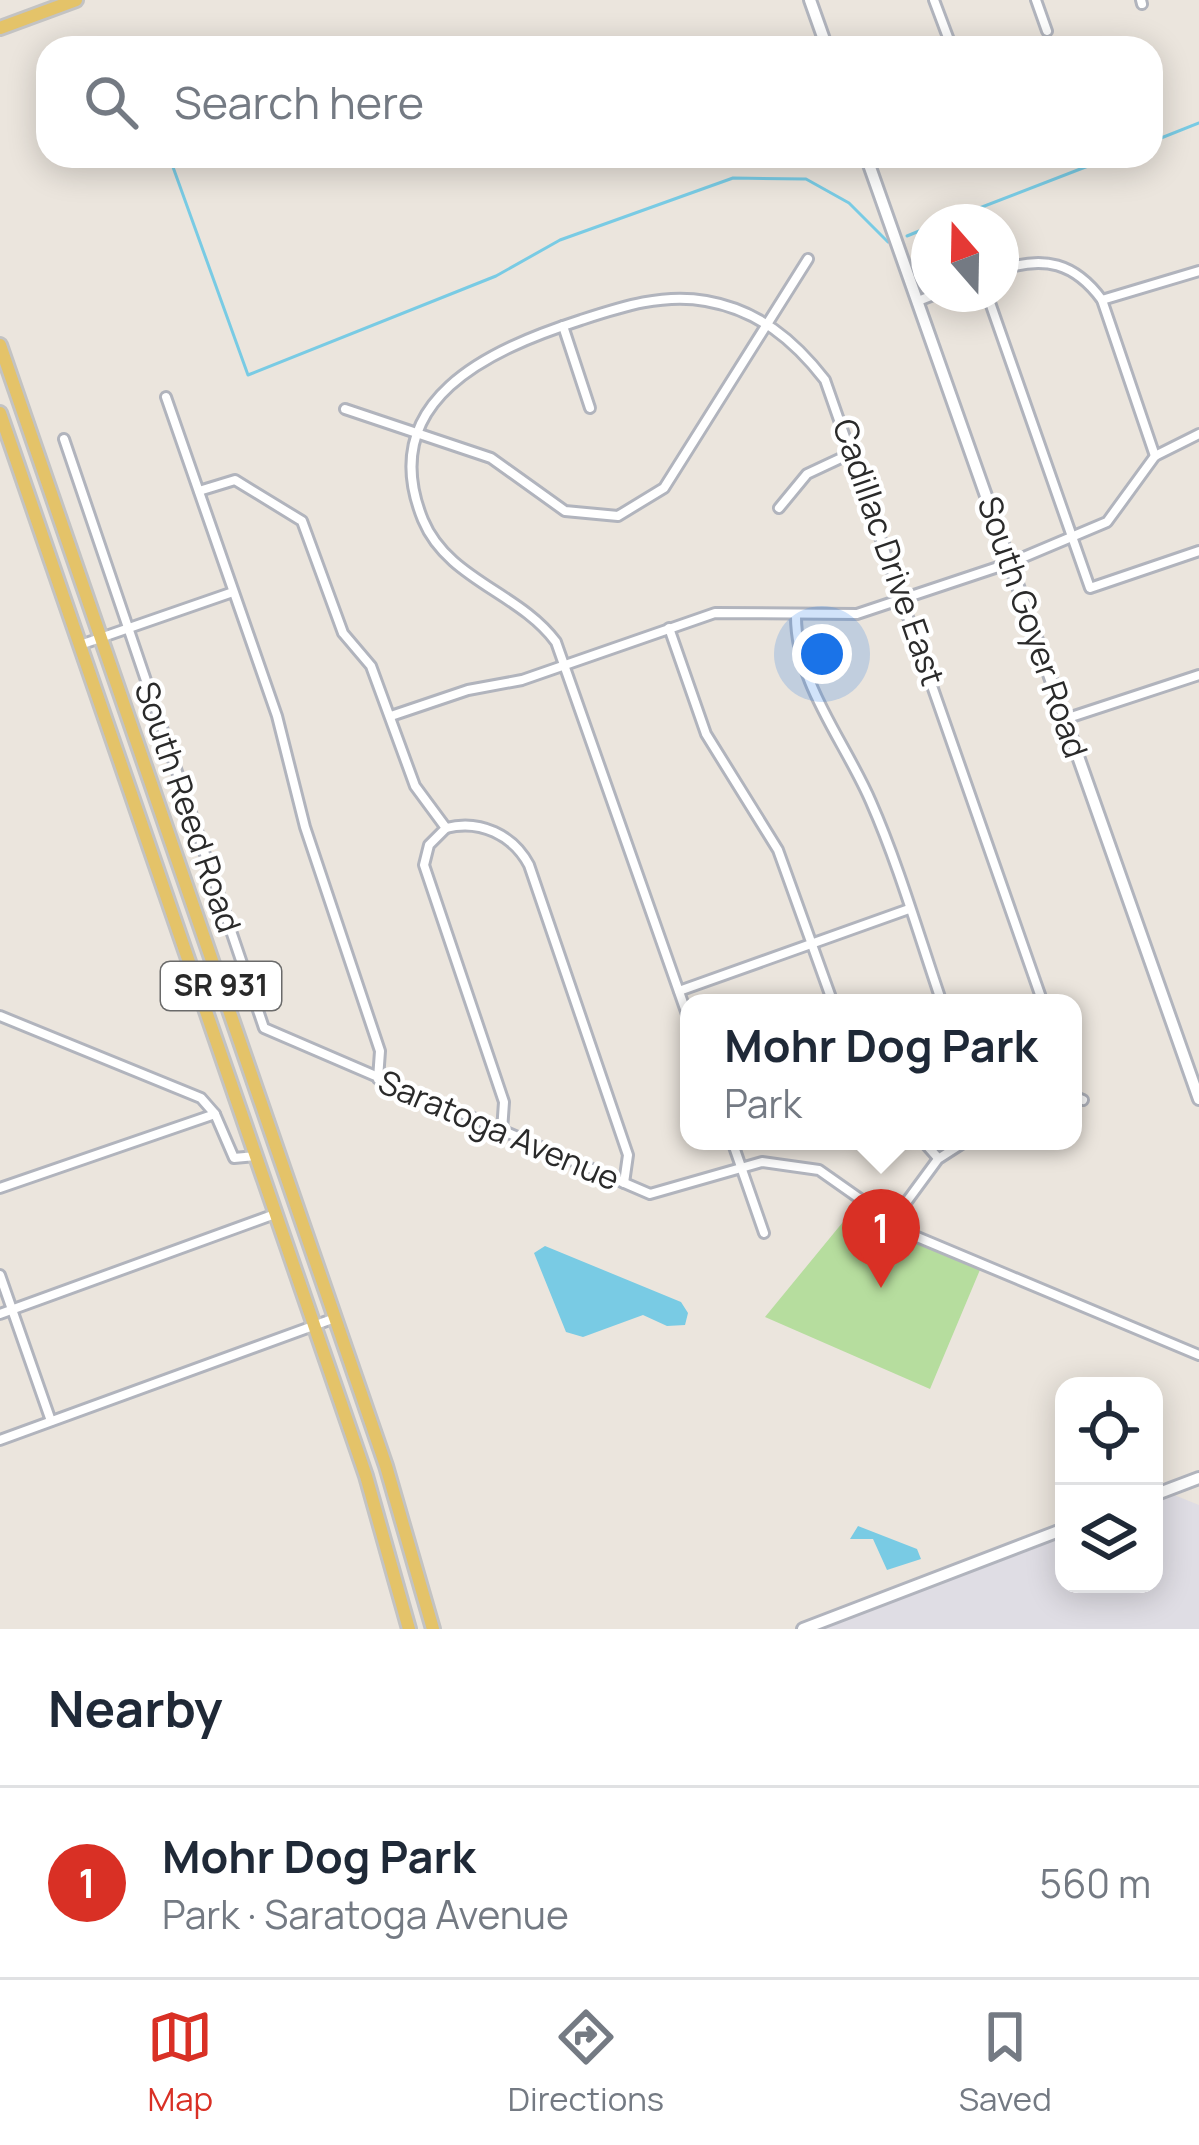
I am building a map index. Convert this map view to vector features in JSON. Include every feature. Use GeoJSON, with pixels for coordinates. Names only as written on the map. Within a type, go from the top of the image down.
{"type":"FeatureCollection","features":[{"type":"Feature","properties":{"kind":"main road"},"geometry":{"type":"LineString","coordinates":[[0,28],[76,0]]}},
{"type":"Feature","properties":{"kind":"main road","name":"South Reed Road"},"geometry":{"type":"LineString","coordinates":[[0,345],[386,1466],[433,1629]]}},
{"type":"Feature","properties":{"kind":"main road","name":"South Reed Road"},"geometry":{"type":"LineString","coordinates":[[0,413],[366,1476],[410,1629]]}},
{"type":"Feature","properties":{"kind":"street"},"geometry":{"type":"LineString","coordinates":[[810,0],[823,36]]}},
{"type":"Feature","properties":{"kind":"street"},"geometry":{"type":"LineString","coordinates":[[934,0],[948,36]]}},
{"type":"Feature","properties":{"kind":"street"},"geometry":{"type":"LineString","coordinates":[[1036,0],[1047,31]]}},
{"type":"Feature","properties":{"kind":"street","name":"South Goyer Road"},"geometry":{"type":"LineString","coordinates":[[870,168],[911,281]]}},
{"type":"Feature","properties":{"kind":"street"},"geometry":{"type":"LineString","coordinates":[[345,410],[491,458],[565,512],[618,516],[664,488],[808,259]]}},
{"type":"Feature","properties":{"kind":"street"},"geometry":{"type":"LineString","coordinates":[[1019,265],[1037,260],[1057,263],[1076,272],[1102,300],[1154,456]]}},
{"type":"Feature","properties":{"kind":"street"},"geometry":{"type":"LineString","coordinates":[[1102,300],[1199,272]]}},
{"type":"Feature","properties":{"kind":"street","name":"Cadillac Drive East"},"geometry":{"type":"LineString","coordinates":[[419,434],[433,406],[464,370],[497,350],[563,326],[648,301],[679,298],[710,301],[768,323],[825,380],[1040,994]]}},
{"type":"Feature","properties":{"kind":"street","name":"South Goyer Road"},"geometry":{"type":"LineString","coordinates":[[922,312],[1199,1099]]}},
{"type":"Feature","properties":{"kind":"street"},"geometry":{"type":"LineString","coordinates":[[993,312],[1090,588],[1199,551]]}},
{"type":"Feature","properties":{"kind":"street"},"geometry":{"type":"LineString","coordinates":[[563,326],[590,408]]}},
{"type":"Feature","properties":{"kind":"street"},"geometry":{"type":"LineString","coordinates":[[166,397],[380,1051],[378,1079]]}},
{"type":"Feature","properties":{"kind":"street"},"geometry":{"type":"LineString","coordinates":[[419,434],[414,486],[430,536],[462,570],[540,619],[566,665],[680,994]]}},
{"type":"Feature","properties":{"kind":"street"},"geometry":{"type":"LineString","coordinates":[[391,716],[566,665],[715,613],[857,614],[905,599],[1107,522],[1154,456],[1199,434]]}},
{"type":"Feature","properties":{"kind":"street"},"geometry":{"type":"LineString","coordinates":[[64,440],[248,982],[222,991]]}},
{"type":"Feature","properties":{"kind":"street"},"geometry":{"type":"LineString","coordinates":[[779,508],[807,474],[854,452]]}},
{"type":"Feature","properties":{"kind":"street"},"geometry":{"type":"LineString","coordinates":[[199,490],[235,480],[302,521],[343,633],[371,666],[415,786],[446,828]]}},
{"type":"Feature","properties":{"kind":"street"},"geometry":{"type":"LineString","coordinates":[[80,645],[233,592]]}},
{"type":"Feature","properties":{"kind":"street"},"geometry":{"type":"LineString","coordinates":[[796,614],[799,642],[824,714],[871,800],[939,994]]}},
{"type":"Feature","properties":{"kind":"street"},"geometry":{"type":"LineString","coordinates":[[669,628],[706,734],[765,821],[829,994]]}},
{"type":"Feature","properties":{"kind":"street"},"geometry":{"type":"LineString","coordinates":[[1065,719],[1199,675]]}},
{"type":"Feature","properties":{"kind":"street"},"geometry":{"type":"LineString","coordinates":[[502,1131],[504,1102],[424,865],[429,845],[446,828],[460,825],[501,834],[530,865],[628,1155],[624,1183]]}},
{"type":"Feature","properties":{"kind":"street"},"geometry":{"type":"LineString","coordinates":[[679,991],[909,909]]}},
{"type":"Feature","properties":{"kind":"street","name":"Saratoga Avenue"},"geometry":{"type":"LineString","coordinates":[[248,982],[262,1025],[624,1183],[658,1195],[741,1167],[784,1161],[819,1170],[891,1223],[1199,1355]]}},
{"type":"Feature","properties":{"kind":"street"},"geometry":{"type":"LineString","coordinates":[[0,1016],[201,1098],[215,1114],[234,1158],[256,1156]]}},
{"type":"Feature","properties":{"kind":"street"},"geometry":{"type":"LineString","coordinates":[[0,1188],[215,1114]]}},
{"type":"Feature","properties":{"kind":"street"},"geometry":{"type":"LineString","coordinates":[[734,1150],[764,1233]]}},
{"type":"Feature","properties":{"kind":"street"},"geometry":{"type":"LineString","coordinates":[[930,1150],[938,1159]]}},
{"type":"Feature","properties":{"kind":"street"},"geometry":{"type":"LineString","coordinates":[[891,1223],[938,1159],[952,1150]]}},
{"type":"Feature","properties":{"kind":"street"},"geometry":{"type":"LineString","coordinates":[[0,1315],[276,1213]]}},
{"type":"Feature","properties":{"kind":"street"},"geometry":{"type":"LineString","coordinates":[[0,1275],[51,1421]]}},
{"type":"Feature","properties":{"kind":"street"},"geometry":{"type":"LineString","coordinates":[[0,1440],[335,1318]]}},
{"type":"Feature","properties":{"kind":"street"},"geometry":{"type":"LineString","coordinates":[[1163,1492],[1199,1478]]}},
{"type":"Feature","properties":{"kind":"street"},"geometry":{"type":"LineString","coordinates":[[803,1629],[1055,1532]]}},
{"type":"Feature","properties":{"kind":"shaded area"},"geometry":{"type":"Polygon","coordinates":[[[1163,1491],[1199,1505],[1199,1629],[801,1629],[1055,1532],[1055,1593],[1163,1593],[1163,1491]]]}},
{"type":"Feature","properties":{"kind":"green space"},"geometry":{"type":"Polygon","coordinates":[[[861,1200],[891,1223],[982,1265],[930,1389],[765,1317],[861,1200]]]}},
{"type":"Feature","properties":{"kind":"water"},"geometry":{"type":"Polygon","coordinates":[[[545,1246],[681,1302],[688,1313],[685,1325],[667,1326],[643,1315],[583,1337],[566,1332],[534,1253],[545,1246]]]}},
{"type":"Feature","properties":{"kind":"water"},"geometry":{"type":"Polygon","coordinates":[[[858,1526],[917,1549],[921,1559],[887,1570],[873,1539],[850,1539],[858,1526]]]}},
{"type":"Feature","properties":{"kind":"waterway"},"geometry":{"type":"LineString","coordinates":[[1163,137],[1199,123]]}},
{"type":"Feature","properties":{"kind":"waterway"},"geometry":{"type":"LineString","coordinates":[[173,168],[248,375],[496,276],[560,240],[733,178],[806,179],[849,203],[888,242]]}},
{"type":"Feature","properties":{"kind":"waterway"},"geometry":{"type":"LineString","coordinates":[[990,204],[1083,168]]}},
{"type":"Feature","properties":{"kind":"waterway"},"geometry":{"type":"LineString","coordinates":[[907,236],[911,234]]}},
{"type":"Feature","properties":{"kind":"place","name":"Mohr Dog Park"},"geometry":{"type":"Point","coordinates":[881,1288]}}]}
